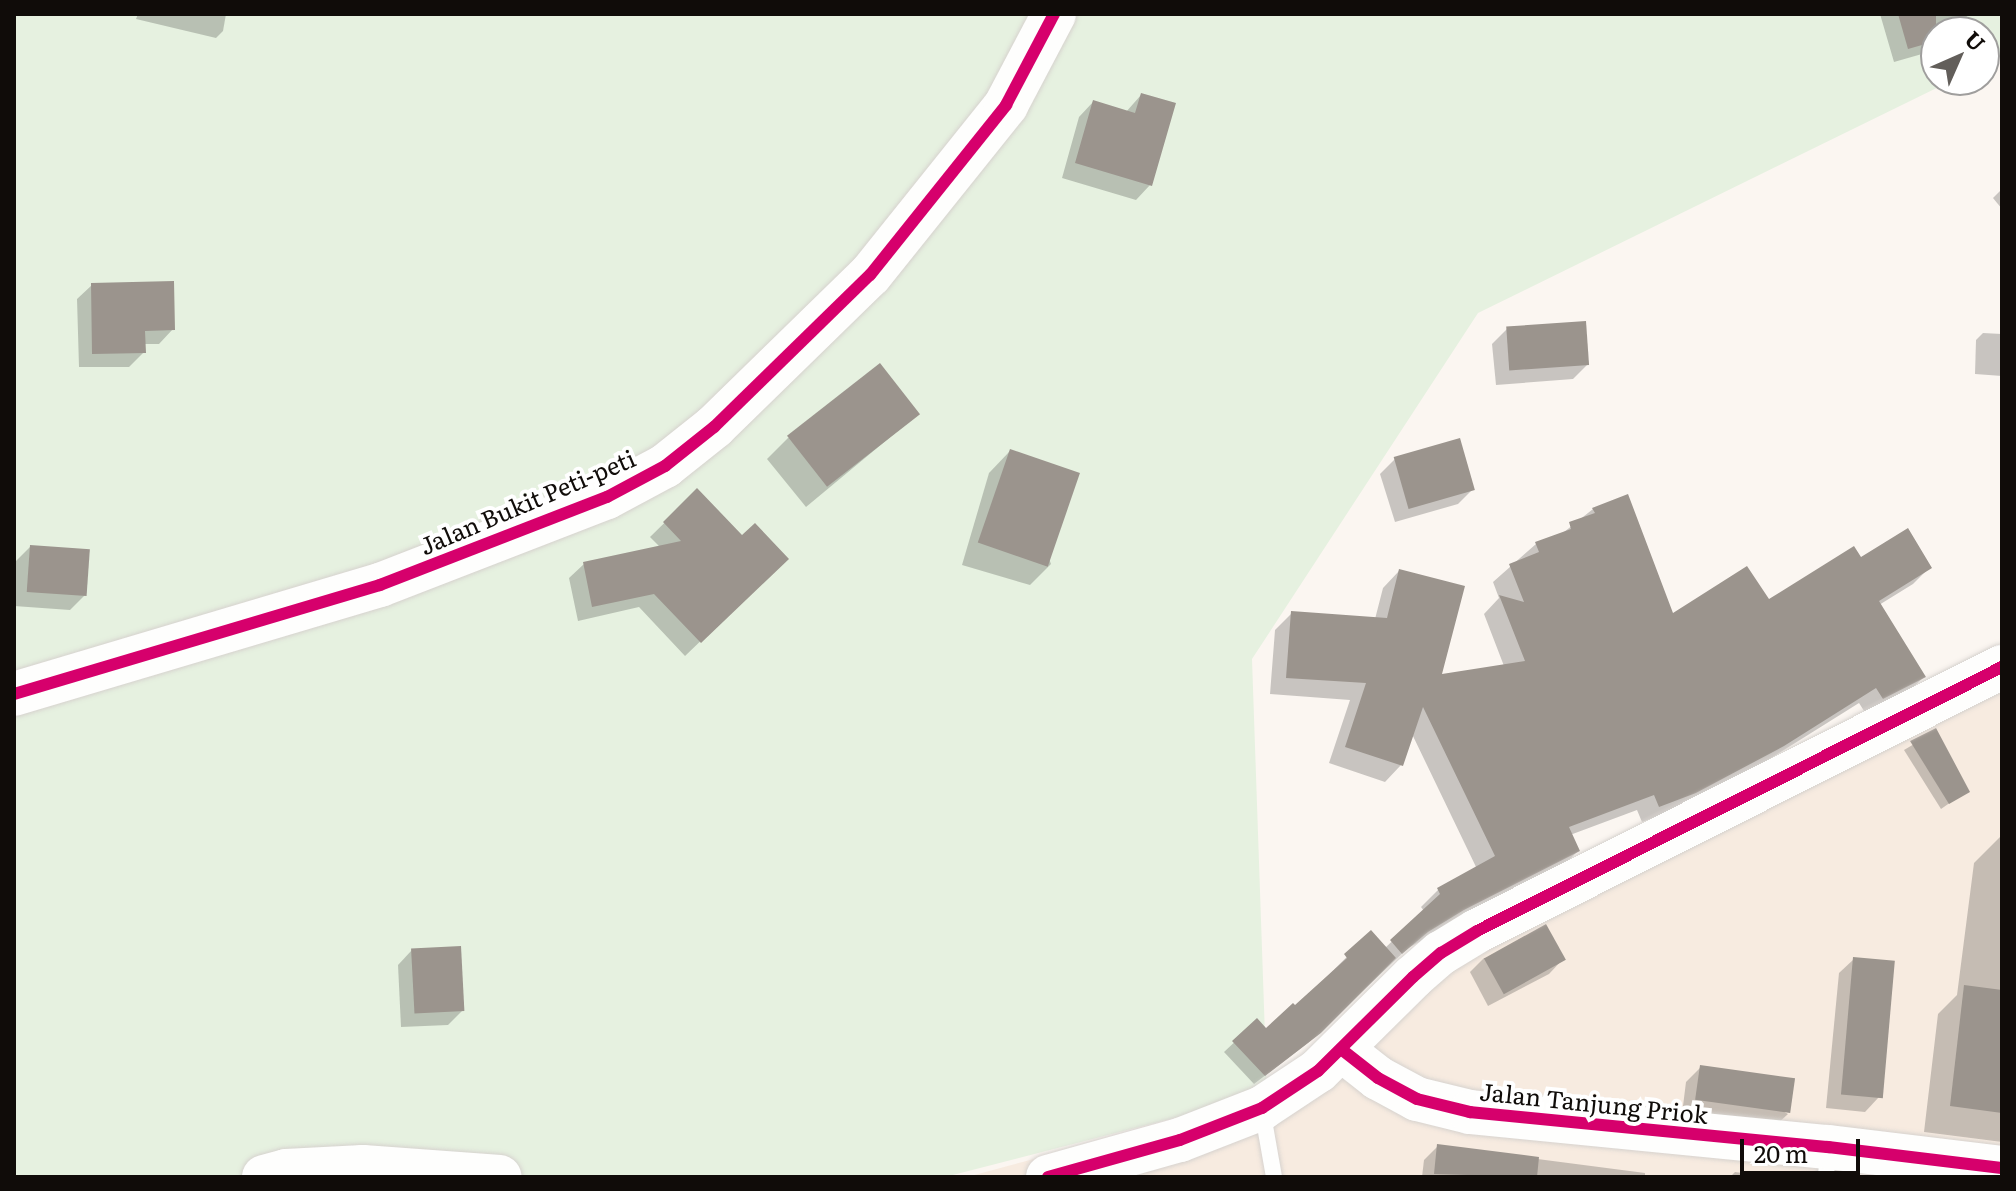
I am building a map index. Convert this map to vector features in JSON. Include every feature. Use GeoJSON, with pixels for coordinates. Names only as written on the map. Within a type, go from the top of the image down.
{"type":"FeatureCollection","features":[{"type":"Feature","properties":{"kind":"street","name":"Jalan Bukit Peti-peti"},"geometry":{"type":"LineString","coordinates":[[14,694],[380,585],[607,497],[665,466],[714,427],[870,275],[1006,105],[1054,14]]}},
{"type":"Feature","properties":{"kind":"street"},"geometry":{"type":"LineString","coordinates":[[1048,1177],[1180,1140],[1262,1108],[1318,1071],[1441,953],[1477,931],[2002,667]]}},
{"type":"Feature","properties":{"kind":"street","name":"Jalan Tanjung Priok"},"geometry":{"type":"LineString","coordinates":[[1341,1049],[1378,1078],[1417,1099],[1470,1112],[1827,1162],[1946,1169],[2002,1168]]}},
{"type":"Feature","properties":{"kind":"street"},"geometry":{"type":"LineString","coordinates":[[264,1177],[286,1171],[363,1167],[500,1177]]}},
{"type":"Feature","properties":{"kind":"lane"},"geometry":{"type":"LineString","coordinates":[[1262,1108],[1274,1177]]}},
{"type":"Feature","properties":{"kind":"lane"},"geometry":{"type":"LineString","coordinates":[[1143,1168],[1180,1140]]}},
{"type":"Feature","properties":{"kind":"shaded area"},"geometry":{"type":"Polygon","coordinates":[[[2002,692],[2002,1177],[967,1177],[1271,1095],[1475,951],[2002,692]]]}},
{"type":"Feature","properties":{"kind":"green space"},"geometry":{"type":"Polygon","coordinates":[[[14,14],[2002,14],[2000,57],[2000,16],[1920,16],[1920,96],[1478,313],[1252,659],[1267,1094],[945,1177],[14,1177],[14,14]]]}},
{"type":"Feature","properties":{"kind":"building"},"geometry":{"type":"Polygon","coordinates":[[[1898,14],[1936,14],[1920,16],[1920,46],[1908,49],[1898,14]]]}},
{"type":"Feature","properties":{"kind":"building"},"geometry":{"type":"Polygon","coordinates":[[[1141,93],[1176,103],[1152,186],[1075,163],[1093,100],[1135,113],[1141,93]]]}},
{"type":"Feature","properties":{"kind":"building"},"geometry":{"type":"Polygon","coordinates":[[[174,281],[175,330],[145,331],[146,353],[92,354],[91,283],[174,281]]]}},
{"type":"Feature","properties":{"kind":"building"},"geometry":{"type":"Polygon","coordinates":[[[1586,321],[1589,365],[1509,370],[1506,327],[1586,321]]]}},
{"type":"Feature","properties":{"kind":"building"},"geometry":{"type":"Polygon","coordinates":[[[880,363],[920,414],[827,487],[787,436],[880,363]]]}},
{"type":"Feature","properties":{"kind":"building"},"geometry":{"type":"Polygon","coordinates":[[[1460,438],[1475,490],[1409,509],[1394,457],[1460,438]]]}},
{"type":"Feature","properties":{"kind":"building"},"geometry":{"type":"Polygon","coordinates":[[[1010,449],[1080,473],[1048,567],[978,543],[1010,449]]]}},
{"type":"Feature","properties":{"kind":"building"},"geometry":{"type":"Polygon","coordinates":[[[697,488],[742,535],[755,523],[789,559],[701,643],[654,594],[592,607],[583,562],[681,541],[663,522],[697,488]]]}},
{"type":"Feature","properties":{"kind":"building"},"geometry":{"type":"Polygon","coordinates":[[[1628,494],[1673,613],[1747,566],[1769,599],[1854,546],[1861,557],[1908,528],[1932,568],[1879,601],[1926,677],[1883,699],[1876,688],[1784,746],[1696,793],[1659,807],[1654,795],[1569,827],[1580,851],[1464,910],[1428,932],[1402,954],[1390,940],[1440,894],[1437,888],[1495,856],[1423,707],[1403,766],[1345,747],[1366,683],[1286,678],[1291,611],[1387,618],[1399,569],[1465,586],[1442,674],[1525,661],[1499,595],[1524,602],[1509,564],[1539,552],[1535,542],[1571,529],[1569,522],[1595,513],[1592,508],[1628,494]]]}},
{"type":"Feature","properties":{"kind":"building"},"geometry":{"type":"Polygon","coordinates":[[[30,545],[90,549],[87,596],[27,592],[30,545]]]}},
{"type":"Feature","properties":{"kind":"building"},"geometry":{"type":"Polygon","coordinates":[[[1936,728],[1970,792],[1949,804],[1910,741],[1936,728]]]}},
{"type":"Feature","properties":{"kind":"building"},"geometry":{"type":"Polygon","coordinates":[[[1546,924],[1566,960],[1504,994],[1484,958],[1546,924]]]}},
{"type":"Feature","properties":{"kind":"building"},"geometry":{"type":"Polygon","coordinates":[[[1371,930],[1396,958],[1321,1033],[1265,1076],[1232,1041],[1257,1018],[1266,1028],[1293,1003],[1295,1005],[1347,958],[1344,954],[1371,930]]]}},
{"type":"Feature","properties":{"kind":"building"},"geometry":{"type":"Polygon","coordinates":[[[461,946],[464,1011],[414,1014],[411,949],[461,946]]]}},
{"type":"Feature","properties":{"kind":"building"},"geometry":{"type":"Polygon","coordinates":[[[1853,957],[1895,961],[1883,1098],[1841,1094],[1853,957]]]}},
{"type":"Feature","properties":{"kind":"building"},"geometry":{"type":"Polygon","coordinates":[[[1964,985],[2002,990],[2002,1113],[1950,1106],[1964,985]]]}},
{"type":"Feature","properties":{"kind":"building"},"geometry":{"type":"Polygon","coordinates":[[[1700,1065],[1795,1078],[1790,1113],[1695,1100],[1700,1065]]]}},
{"type":"Feature","properties":{"kind":"building"},"geometry":{"type":"Polygon","coordinates":[[[1437,1144],[1539,1157],[1537,1177],[1434,1174],[1437,1144]]]}},
{"type":"Feature","properties":{"kind":"cycle path"},"geometry":{"type":"LineString","coordinates":[[14,694],[380,585],[607,497],[665,466],[714,427],[870,275],[1006,105],[1054,14]]}},
{"type":"Feature","properties":{"kind":"cycle path"},"geometry":{"type":"LineString","coordinates":[[1048,1177],[1180,1140],[1262,1108],[1318,1071],[1413,977],[1441,953],[1477,931],[2002,667]]}},
{"type":"Feature","properties":{"kind":"cycle path"},"geometry":{"type":"LineString","coordinates":[[1341,1049],[1378,1078],[1417,1099],[1470,1112],[1828,1147],[2002,1168]]}}]}
